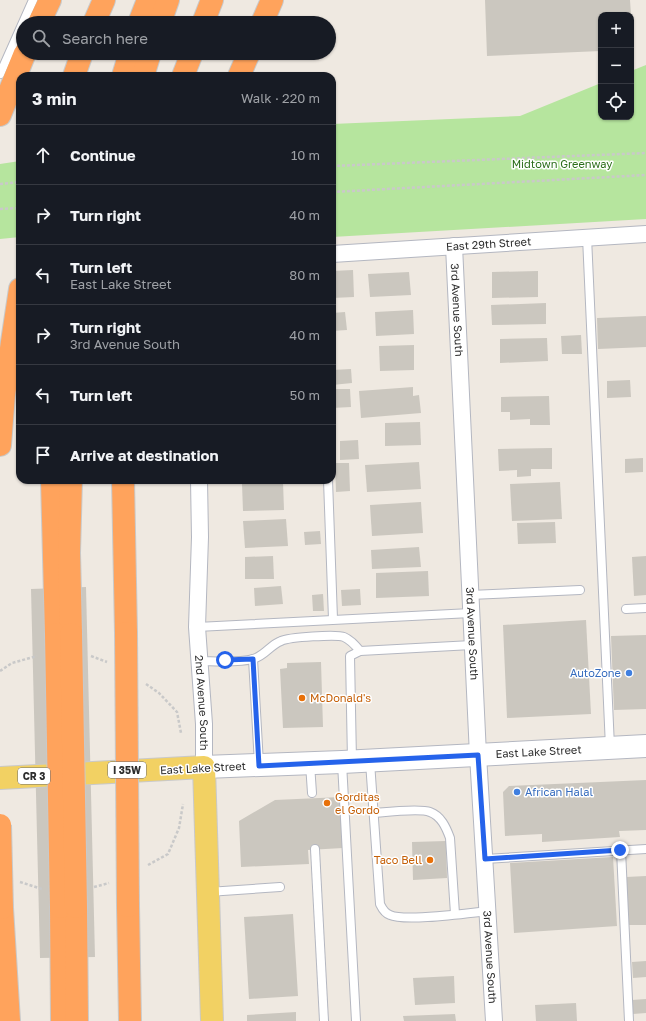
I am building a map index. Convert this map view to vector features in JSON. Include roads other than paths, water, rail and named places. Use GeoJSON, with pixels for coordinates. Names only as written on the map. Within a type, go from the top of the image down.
{"type":"FeatureCollection","features":[{"type":"Feature","properties":{"kind":"highway"},"geometry":{"type":"LineString","coordinates":[[42,16],[50,0]]}},
{"type":"Feature","properties":{"kind":"highway"},"geometry":{"type":"LineString","coordinates":[[97,16],[104,0]]}},
{"type":"Feature","properties":{"kind":"highway"},"geometry":{"type":"LineString","coordinates":[[142,16],[148,0]]}},
{"type":"Feature","properties":{"kind":"highway"},"geometry":{"type":"LineString","coordinates":[[162,16],[168,0]]}},
{"type":"Feature","properties":{"kind":"highway"},"geometry":{"type":"LineString","coordinates":[[206,16],[212,0]]}},
{"type":"Feature","properties":{"kind":"highway"},"geometry":{"type":"LineString","coordinates":[[265,16],[272,0]]}},
{"type":"Feature","properties":{"kind":"highway"},"geometry":{"type":"LineString","coordinates":[[17,72],[22,60]]}},
{"type":"Feature","properties":{"kind":"highway"},"geometry":{"type":"LineString","coordinates":[[75,72],[80,60]]}},
{"type":"Feature","properties":{"kind":"highway"},"geometry":{"type":"LineString","coordinates":[[124,72],[128,60]]}},
{"type":"Feature","properties":{"kind":"highway"},"geometry":{"type":"LineString","coordinates":[[144,72],[148,60]]}},
{"type":"Feature","properties":{"kind":"highway"},"geometry":{"type":"LineString","coordinates":[[185,72],[189,60]]}},
{"type":"Feature","properties":{"kind":"highway"},"geometry":{"type":"LineString","coordinates":[[241,72],[246,60]]}},
{"type":"Feature","properties":{"kind":"highway"},"geometry":{"type":"LineString","coordinates":[[0,115],[16,75]]}},
{"type":"Feature","properties":{"kind":"highway"},"geometry":{"type":"LineString","coordinates":[[0,445],[4,395],[16,316]]}},
{"type":"Feature","properties":{"kind":"highway"},"geometry":{"type":"LineString","coordinates":[[52,484],[64,634]]}},
{"type":"Feature","properties":{"kind":"highway"},"geometry":{"type":"LineString","coordinates":[[62,1021],[64,634],[69,553],[71,484]]}},
{"type":"Feature","properties":{"kind":"highway","name":"I 35W"},"geometry":{"type":"LineString","coordinates":[[123,484],[130,1021]]}},
{"type":"Feature","properties":{"kind":"highway"},"geometry":{"type":"LineString","coordinates":[[123,510],[134,484]]}},
{"type":"Feature","properties":{"kind":"highway"},"geometry":{"type":"LineString","coordinates":[[0,825],[2,908],[8,1021]]}},
{"type":"Feature","properties":{"kind":"highway"},"geometry":{"type":"LineString","coordinates":[[62,902],[77,1021]]}},
{"type":"Feature","properties":{"kind":"main road","name":"East Lake Street"},"geometry":{"type":"LineString","coordinates":[[0,778],[204,767],[355,762],[646,746]]}},
{"type":"Feature","properties":{"kind":"main road","name":"2nd Avenue South"},"geometry":{"type":"LineString","coordinates":[[204,767],[212,1021]]}},
{"type":"Feature","properties":{"kind":"street","name":"East 29th Street"},"geometry":{"type":"LineString","coordinates":[[336,254],[646,234]]}},
{"type":"Feature","properties":{"kind":"street","name":"3rd Avenue South"},"geometry":{"type":"LineString","coordinates":[[454,246],[470,613],[494,1021]]}},
{"type":"Feature","properties":{"kind":"street","name":"2nd Avenue South"},"geometry":{"type":"LineString","coordinates":[[199,484],[200,537],[197,628],[198,661],[204,724],[204,767]]}},
{"type":"Feature","properties":{"kind":"lane"},"geometry":{"type":"LineString","coordinates":[[26,16],[33,0]]}},
{"type":"Feature","properties":{"kind":"lane"},"geometry":{"type":"LineString","coordinates":[[0,74],[16,38]]}},
{"type":"Feature","properties":{"kind":"lane"},"geometry":{"type":"LineString","coordinates":[[587,237],[610,748]]}},
{"type":"Feature","properties":{"kind":"lane"},"geometry":{"type":"LineString","coordinates":[[328,484],[333,619]]}},
{"type":"Feature","properties":{"kind":"lane"},"geometry":{"type":"LineString","coordinates":[[470,595],[580,590]]}},
{"type":"Feature","properties":{"kind":"lane"},"geometry":{"type":"LineString","coordinates":[[626,609],[646,608]]}},
{"type":"Feature","properties":{"kind":"lane"},"geometry":{"type":"LineString","coordinates":[[197,628],[333,619],[470,613]]}},
{"type":"Feature","properties":{"kind":"lane"},"geometry":{"type":"LineString","coordinates":[[198,661],[253,659],[266,652],[281,640],[293,637],[342,636],[352,641],[360,651]]}},
{"type":"Feature","properties":{"kind":"lane"},"geometry":{"type":"LineString","coordinates":[[356,1021],[355,762],[350,656],[360,651],[472,645]]}},
{"type":"Feature","properties":{"kind":"lane"},"geometry":{"type":"LineString","coordinates":[[253,659],[259,766]]}},
{"type":"Feature","properties":{"kind":"lane"},"geometry":{"type":"LineString","coordinates":[[355,762],[374,813],[380,904],[383,910],[392,916],[407,917],[488,911]]}},
{"type":"Feature","properties":{"kind":"lane"},"geometry":{"type":"LineString","coordinates":[[310,764],[312,793]]}},
{"type":"Feature","properties":{"kind":"lane"},"geometry":{"type":"LineString","coordinates":[[374,813],[429,811],[440,819],[447,828],[450,838],[455,914]]}},
{"type":"Feature","properties":{"kind":"lane"},"geometry":{"type":"LineString","coordinates":[[315,849],[324,1021]]}},
{"type":"Feature","properties":{"kind":"lane"},"geometry":{"type":"LineString","coordinates":[[485,859],[646,849]]}},
{"type":"Feature","properties":{"kind":"lane"},"geometry":{"type":"LineString","coordinates":[[620,850],[630,1021]]}},
{"type":"Feature","properties":{"kind":"lane"},"geometry":{"type":"LineString","coordinates":[[207,892],[280,886]]}},
{"type":"Feature","properties":{"kind":"place","name":"AutoZone"},"geometry":{"type":"Point","coordinates":[629,673]}},
{"type":"Feature","properties":{"kind":"place","name":"McDonald's"},"geometry":{"type":"Point","coordinates":[302,698]}},
{"type":"Feature","properties":{"kind":"place","name":"African Halal"},"geometry":{"type":"Point","coordinates":[517,792]}},
{"type":"Feature","properties":{"kind":"place","name":"Gorditas el Gordo"},"geometry":{"type":"Point","coordinates":[327,803]}},
{"type":"Feature","properties":{"kind":"place","name":"Taco Bell"},"geometry":{"type":"Point","coordinates":[430,860]}},
{"type":"Feature","properties":{"kind":"park label","name":"Midtown Greenway"},"geometry":{"type":"Point","coordinates":[562,164]}}]}
